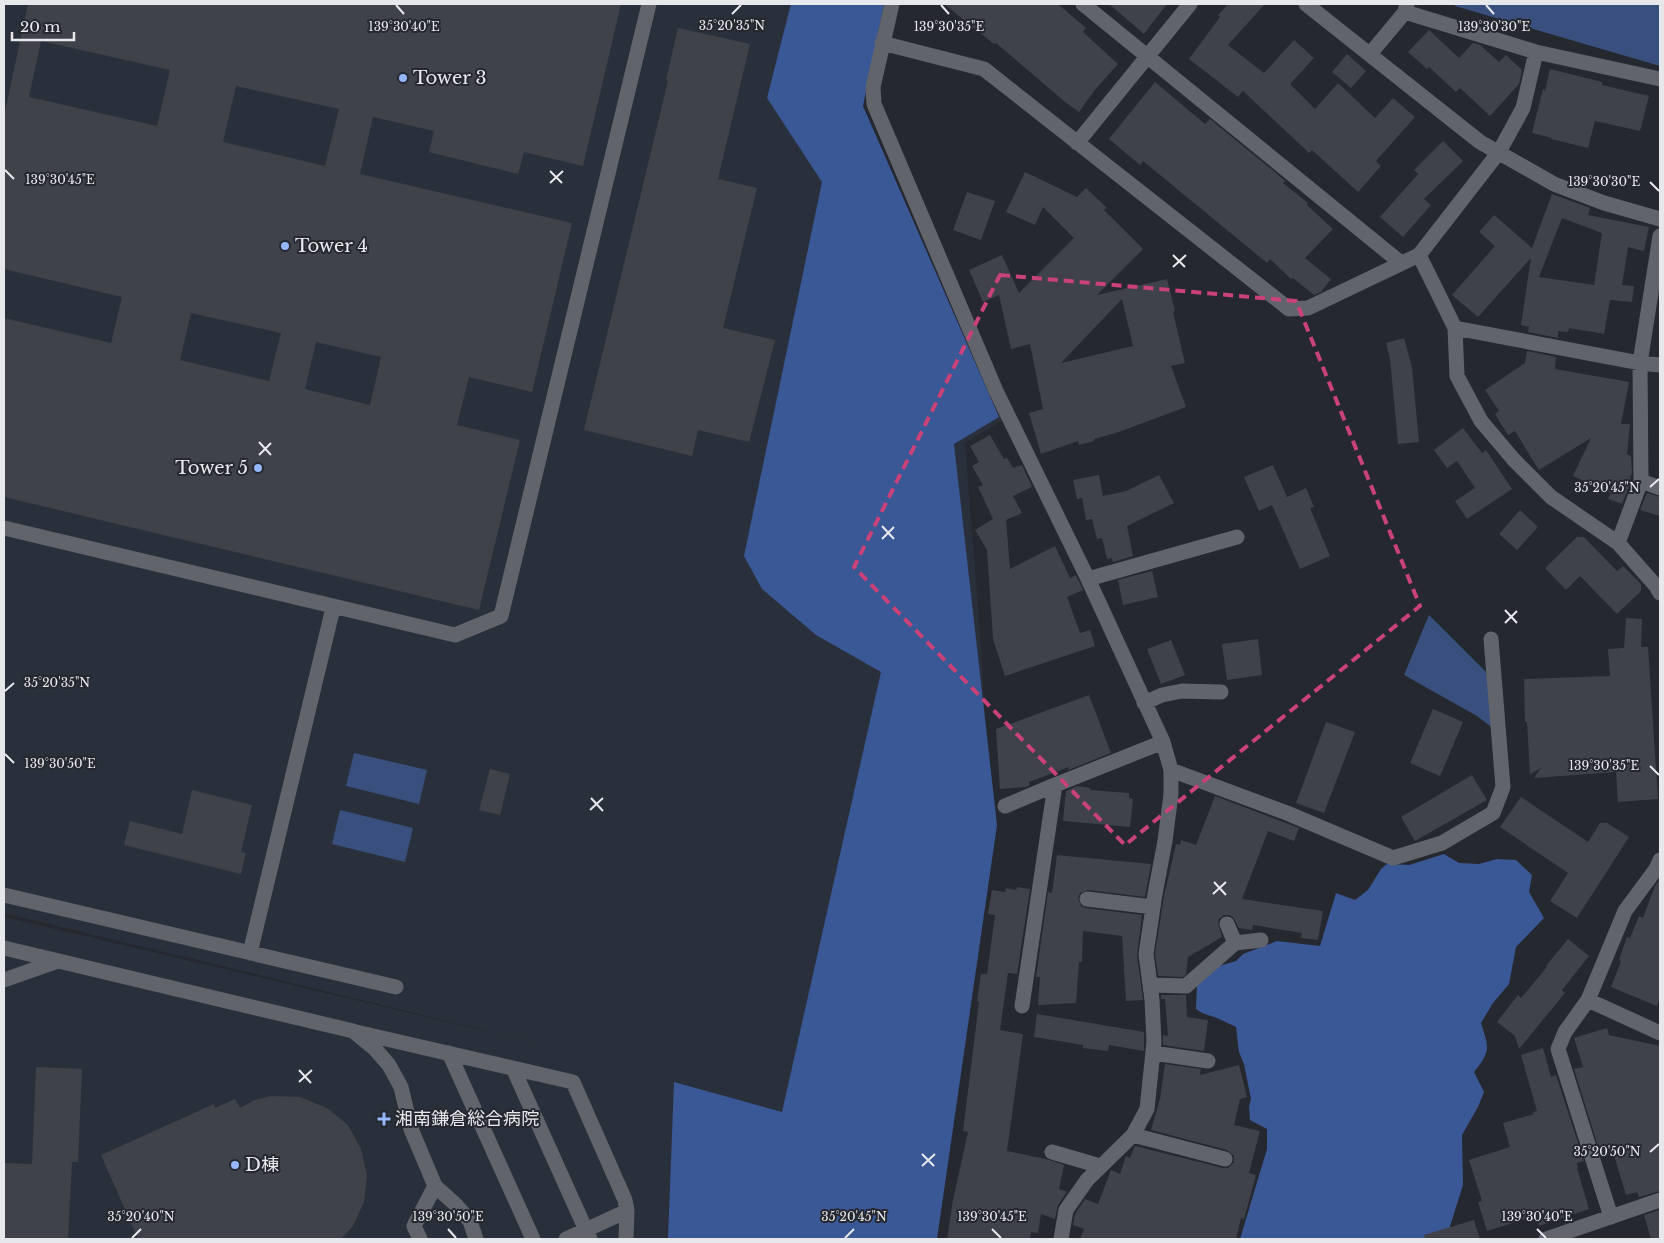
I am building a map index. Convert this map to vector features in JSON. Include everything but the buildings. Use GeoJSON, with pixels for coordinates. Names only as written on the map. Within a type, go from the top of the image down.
{"type":"FeatureCollection","features":[{"type":"Feature","properties":{"kind":"street"},"geometry":{"type":"LineString","coordinates":[[4,528],[455,636],[501,616],[648,4]]}},
{"type":"Feature","properties":{"kind":"street"},"geometry":{"type":"LineString","coordinates":[[892,4],[873,87],[874,104],[996,391],[1088,579],[1163,742],[1171,770],[1171,794],[1165,841],[1146,954],[1152,1008],[1153,1054],[1147,1109],[1133,1135],[1087,1180],[1066,1210],[1061,1239]]}},
{"type":"Feature","properties":{"kind":"street"},"geometry":{"type":"LineString","coordinates":[[1084,4],[1401,263]]}},
{"type":"Feature","properties":{"kind":"street"},"geometry":{"type":"LineString","coordinates":[[1077,143],[1190,4]]}},
{"type":"Feature","properties":{"kind":"street"},"geometry":{"type":"LineString","coordinates":[[1306,4],[1480,142],[1554,184],[1604,203],[1660,219]]}},
{"type":"Feature","properties":{"kind":"street"},"geometry":{"type":"LineString","coordinates":[[1370,54],[1406,8],[1536,52],[1660,79]]}},
{"type":"Feature","properties":{"kind":"street"},"geometry":{"type":"LineString","coordinates":[[882,42],[984,69],[1289,309],[1308,308],[1419,255],[1499,152],[1523,108],[1536,52]]}},
{"type":"Feature","properties":{"kind":"street"},"geometry":{"type":"LineString","coordinates":[[1618,543],[1641,482],[1640,363],[1660,236]]}},
{"type":"Feature","properties":{"kind":"street"},"geometry":{"type":"LineString","coordinates":[[1419,255],[1455,328],[1457,376],[1481,420],[1514,460],[1551,497],[1618,543],[1660,593]]}},
{"type":"Feature","properties":{"kind":"street"},"geometry":{"type":"LineString","coordinates":[[1455,328],[1640,363],[1660,365]]}},
{"type":"Feature","properties":{"kind":"street"},"geometry":{"type":"LineString","coordinates":[[1641,482],[1660,488]]}},
{"type":"Feature","properties":{"kind":"street"},"geometry":{"type":"LineString","coordinates":[[1088,579],[1237,537]]}},
{"type":"Feature","properties":{"kind":"street"},"geometry":{"type":"LineString","coordinates":[[250,953],[333,608]]}},
{"type":"Feature","properties":{"kind":"street"},"geometry":{"type":"LineString","coordinates":[[1171,770],[1287,813],[1393,858],[1442,843],[1493,813],[1503,787],[1491,639]]}},
{"type":"Feature","properties":{"kind":"street"},"geometry":{"type":"LineString","coordinates":[[1144,703],[1162,695],[1182,691],[1221,692]]}},
{"type":"Feature","properties":{"kind":"street"},"geometry":{"type":"LineString","coordinates":[[1005,806],[1055,784],[1163,742]]}},
{"type":"Feature","properties":{"kind":"street"},"geometry":{"type":"LineString","coordinates":[[1022,1006],[1055,784]]}},
{"type":"Feature","properties":{"kind":"street"},"geometry":{"type":"LineString","coordinates":[[1611,1217],[1558,1049],[1566,1032],[1588,1000],[1625,911],[1659,866]]}},
{"type":"Feature","properties":{"kind":"street"},"geometry":{"type":"LineString","coordinates":[[4,896],[396,987]]}},
{"type":"Feature","properties":{"kind":"street"},"geometry":{"type":"LineString","coordinates":[[1087,899],[1153,907]]}},
{"type":"Feature","properties":{"kind":"street"},"geometry":{"type":"LineString","coordinates":[[1227,924],[1235,943]]}},
{"type":"Feature","properties":{"kind":"street"},"geometry":{"type":"LineString","coordinates":[[1150,985],[1186,986],[1235,943],[1261,940]]}},
{"type":"Feature","properties":{"kind":"street"},"geometry":{"type":"LineString","coordinates":[[4,948],[573,1082],[625,1200],[627,1211],[626,1239]]}},
{"type":"Feature","properties":{"kind":"street"},"geometry":{"type":"LineString","coordinates":[[4,980],[58,961]]}},
{"type":"Feature","properties":{"kind":"street"},"geometry":{"type":"LineString","coordinates":[[1588,1000],[1660,1033]]}},
{"type":"Feature","properties":{"kind":"street"},"geometry":{"type":"LineString","coordinates":[[353,1031],[375,1049],[389,1065],[401,1087],[411,1129],[435,1186],[470,1221],[476,1239]]}},
{"type":"Feature","properties":{"kind":"street"},"geometry":{"type":"LineString","coordinates":[[449,1053],[533,1239]]}},
{"type":"Feature","properties":{"kind":"street"},"geometry":{"type":"LineString","coordinates":[[1153,1054],[1208,1061]]}},
{"type":"Feature","properties":{"kind":"street"},"geometry":{"type":"LineString","coordinates":[[513,1068],[588,1235]]}},
{"type":"Feature","properties":{"kind":"street"},"geometry":{"type":"LineString","coordinates":[[1133,1135],[1225,1158]]}},
{"type":"Feature","properties":{"kind":"street"},"geometry":{"type":"LineString","coordinates":[[1052,1152],[1100,1166]]}},
{"type":"Feature","properties":{"kind":"street"},"geometry":{"type":"LineString","coordinates":[[420,1239],[414,1226],[435,1186]]}},
{"type":"Feature","properties":{"kind":"street"},"geometry":{"type":"LineString","coordinates":[[1546,1239],[1660,1200]]}},
{"type":"Feature","properties":{"kind":"street"},"geometry":{"type":"LineString","coordinates":[[566,1239],[588,1235],[627,1211]]}},
{"type":"Feature","properties":{"kind":"highlighted area"},"geometry":{"type":"Polygon","coordinates":[[[1000,275],[1296,301],[1420,606],[1125,845],[854,567],[1000,275]]]}},
{"type":"Feature","properties":{"kind":"shaded area"},"geometry":{"type":"Polygon","coordinates":[[[4,4],[879,4],[856,104],[971,368],[1004,420],[965,443],[980,633],[991,817],[933,1239],[666,1239],[667,1218],[665,1239],[4,1239],[4,917],[571,1051],[4,913],[4,4]]]}},
{"type":"Feature","properties":{"kind":"shaded area"},"geometry":{"type":"Polygon","coordinates":[[[791,4],[884,4],[863,106],[999,417],[954,444],[997,825],[937,1239],[668,1239],[674,1082],[782,1112],[881,672],[816,635],[762,589],[744,556],[822,182],[767,98],[791,4]]]}},
{"type":"Feature","properties":{"kind":"shaded area"},"geometry":{"type":"Polygon","coordinates":[[[1456,4],[1660,4],[1660,66],[1455,6],[1456,4]]]}},
{"type":"Feature","properties":{"kind":"shaded area"},"geometry":{"type":"Polygon","coordinates":[[[1429,615],[1486,672],[1494,729],[1477,716],[1404,675],[1429,615]]]}},
{"type":"Feature","properties":{"kind":"shaded area"},"geometry":{"type":"Polygon","coordinates":[[[354,753],[427,770],[419,804],[346,786],[354,753]]]}},
{"type":"Feature","properties":{"kind":"shaded area"},"geometry":{"type":"Polygon","coordinates":[[[340,810],[413,828],[405,862],[332,844],[340,810]]]}},
{"type":"Feature","properties":{"kind":"shaded area"},"geometry":{"type":"Polygon","coordinates":[[[1444,854],[1459,863],[1479,864],[1497,859],[1516,860],[1532,875],[1529,892],[1544,918],[1516,947],[1509,984],[1493,1003],[1481,1023],[1487,1049],[1486,1054],[1474,1072],[1484,1092],[1462,1135],[1463,1185],[1446,1239],[1240,1239],[1267,1149],[1267,1129],[1250,1120],[1249,1106],[1251,1099],[1244,1064],[1239,1052],[1236,1027],[1196,1009],[1197,984],[1219,966],[1236,961],[1243,954],[1277,941],[1320,946],[1336,893],[1355,900],[1368,890],[1381,869],[1387,864],[1409,865],[1444,854]]]}},
{"type":"Feature","properties":{"kind":"place","name":"Tower 3"},"geometry":{"type":"Point","coordinates":[403,78]}},
{"type":"Feature","properties":{"kind":"place","name":"Tower 4"},"geometry":{"type":"Point","coordinates":[285,246]}},
{"type":"Feature","properties":{"kind":"place","name":"Tower 5"},"geometry":{"type":"Point","coordinates":[258,468]}},
{"type":"Feature","properties":{"kind":"place","name":"湘南鎌倉総合病院"},"geometry":{"type":"Point","coordinates":[384,1119]}},
{"type":"Feature","properties":{"kind":"place","name":"D棟"},"geometry":{"type":"Point","coordinates":[235,1165]}}]}
